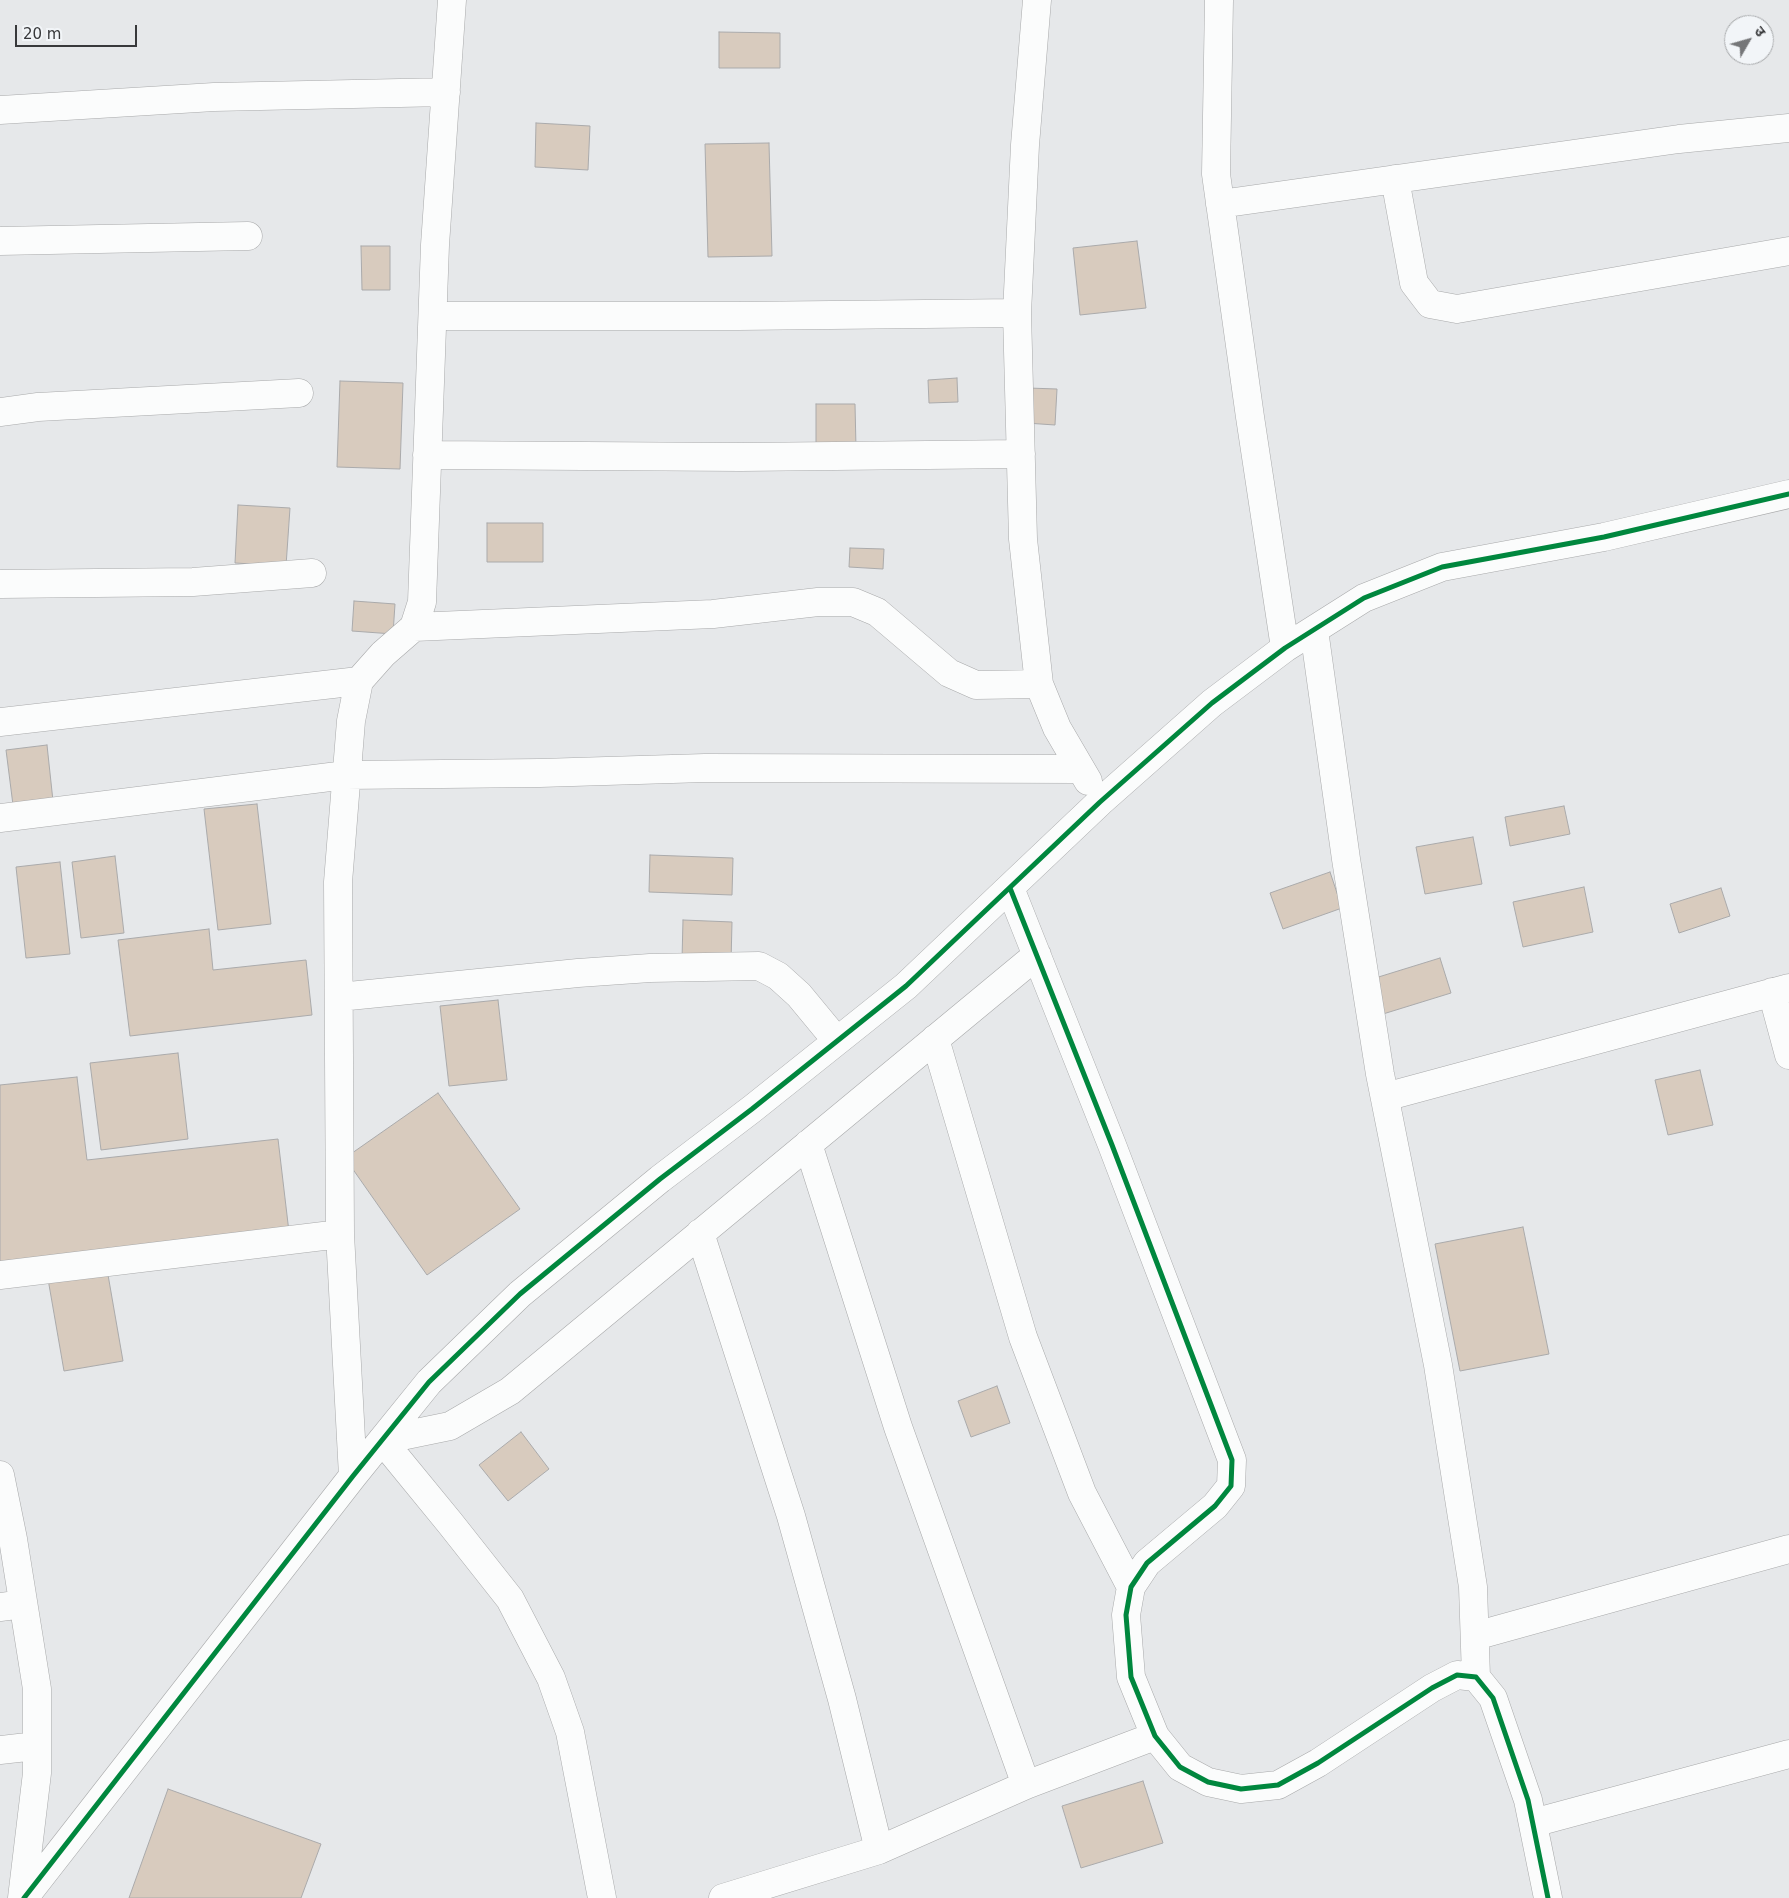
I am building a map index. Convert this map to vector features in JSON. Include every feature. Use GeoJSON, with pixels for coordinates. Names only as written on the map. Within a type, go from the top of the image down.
{"type":"FeatureCollection","features":[{"type":"Feature","properties":{"kind":"street"},"geometry":{"type":"LineString","coordinates":[[353,1476],[340,1234],[338,882],[351,721],[359,682],[383,654],[414,626],[422,602],[435,245],[452,0]]}},
{"type":"Feature","properties":{"kind":"street"},"geometry":{"type":"LineString","coordinates":[[1037,0],[1025,145],[1017,312],[1023,539],[1039,684],[1057,728],[1100,802]]}},
{"type":"Feature","properties":{"kind":"street"},"geometry":{"type":"LineString","coordinates":[[1219,0],[1216,174],[1285,648]]}},
{"type":"Feature","properties":{"kind":"street"},"geometry":{"type":"LineString","coordinates":[[0,110],[214,97],[446,92]]}},
{"type":"Feature","properties":{"kind":"street"},"geometry":{"type":"LineString","coordinates":[[1220,204],[1680,139],[1789,128]]}},
{"type":"Feature","properties":{"kind":"street"},"geometry":{"type":"LineString","coordinates":[[1395,179],[1414,283],[1430,304],[1457,309],[1789,251]]}},
{"type":"Feature","properties":{"kind":"street"},"geometry":{"type":"LineString","coordinates":[[0,241],[248,236]]}},
{"type":"Feature","properties":{"kind":"street"},"geometry":{"type":"LineString","coordinates":[[433,316],[738,316],[1017,312]]}},
{"type":"Feature","properties":{"kind":"street"},"geometry":{"type":"LineString","coordinates":[[0,412],[38,407],[299,393]]}},
{"type":"Feature","properties":{"kind":"street"},"geometry":{"type":"LineString","coordinates":[[427,455],[741,457],[1021,454]]}},
{"type":"Feature","properties":{"kind":"street"},"geometry":{"type":"LineString","coordinates":[[23,1898],[353,1476],[429,1382],[520,1294],[660,1179],[752,1109],[906,986],[1100,802],[1212,703],[1285,648],[1364,598],[1442,568],[1604,538],[1789,494]]}},
{"type":"Feature","properties":{"kind":"street"},"geometry":{"type":"LineString","coordinates":[[0,584],[193,582],[312,573]]}},
{"type":"Feature","properties":{"kind":"street"},"geometry":{"type":"LineString","coordinates":[[414,626],[713,614],[818,602],[853,602],[877,612],[949,673],[976,685],[1039,684]]}},
{"type":"Feature","properties":{"kind":"street"},"geometry":{"type":"LineString","coordinates":[[1314,630],[1346,859],[1385,1097],[1438,1365],[1473,1587],[1476,1677],[1493,1698],[1528,1800],[1548,1898]]}},
{"type":"Feature","properties":{"kind":"street"},"geometry":{"type":"LineString","coordinates":[[0,722],[359,682]]}},
{"type":"Feature","properties":{"kind":"street"},"geometry":{"type":"LineString","coordinates":[[0,818],[346,775],[540,773],[705,768],[1080,769]]}},
{"type":"Feature","properties":{"kind":"street"},"geometry":{"type":"LineString","coordinates":[[1010,888],[1112,1145],[1232,1460],[1231,1486],[1215,1506],[1147,1563],[1131,1587],[1126,1615],[1131,1677],[1154,1736],[1180,1767],[1208,1782],[1241,1789],[1278,1785],[1318,1763],[1432,1688],[1457,1675],[1476,1677]]}},
{"type":"Feature","properties":{"kind":"street"},"geometry":{"type":"LineString","coordinates":[[382,1440],[450,1426],[510,1391],[1037,955]]}},
{"type":"Feature","properties":{"kind":"street"},"geometry":{"type":"LineString","coordinates":[[339,997],[578,973],[650,968],[759,966],[778,976],[799,995],[837,1041]]}},
{"type":"Feature","properties":{"kind":"street"},"geometry":{"type":"LineString","coordinates":[[1385,1097],[1780,990],[1789,1055]]}},
{"type":"Feature","properties":{"kind":"street"},"geometry":{"type":"LineString","coordinates":[[935,1038],[1024,1337],[1082,1493],[1131,1587]]}},
{"type":"Feature","properties":{"kind":"street"},"geometry":{"type":"LineString","coordinates":[[808,1144],[898,1427],[1026,1785]]}},
{"type":"Feature","properties":{"kind":"street"},"geometry":{"type":"LineString","coordinates":[[700,1233],[791,1516],[842,1699],[879,1850]]}},
{"type":"Feature","properties":{"kind":"street"},"geometry":{"type":"LineString","coordinates":[[0,1276],[340,1234]]}},
{"type":"Feature","properties":{"kind":"street"},"geometry":{"type":"LineString","coordinates":[[382,1440],[510,1599],[551,1678],[570,1732],[602,1898]]}},
{"type":"Feature","properties":{"kind":"street"},"geometry":{"type":"LineString","coordinates":[[0,1475],[13,1539],[12,1606],[37,1689],[37,1773],[23,1898]]}},
{"type":"Feature","properties":{"kind":"street"},"geometry":{"type":"LineString","coordinates":[[1475,1636],[1789,1549]]}},
{"type":"Feature","properties":{"kind":"street"},"geometry":{"type":"LineString","coordinates":[[723,1898],[879,1850],[1026,1785],[1154,1736]]}},
{"type":"Feature","properties":{"kind":"street"},"geometry":{"type":"LineString","coordinates":[[0,1750],[36,1746]]}},
{"type":"Feature","properties":{"kind":"street"},"geometry":{"type":"LineString","coordinates":[[1532,1823],[1789,1754]]}},
{"type":"Feature","properties":{"kind":"building"},"geometry":{"type":"Polygon","coordinates":[[[719,32],[780,33],[780,68],[719,68],[719,32]]]}},
{"type":"Feature","properties":{"kind":"building"},"geometry":{"type":"Polygon","coordinates":[[[536,123],[590,126],[588,170],[535,167],[536,123]]]}},
{"type":"Feature","properties":{"kind":"building"},"geometry":{"type":"Polygon","coordinates":[[[769,143],[772,256],[708,257],[705,144],[769,143]]]}},
{"type":"Feature","properties":{"kind":"building"},"geometry":{"type":"Polygon","coordinates":[[[1137,241],[1146,308],[1080,315],[1073,248],[1137,241]]]}},
{"type":"Feature","properties":{"kind":"building"},"geometry":{"type":"Polygon","coordinates":[[[361,246],[390,246],[390,290],[362,290],[361,246]]]}},
{"type":"Feature","properties":{"kind":"building"},"geometry":{"type":"Polygon","coordinates":[[[957,378],[958,402],[929,403],[928,380],[957,378]]]}},
{"type":"Feature","properties":{"kind":"building"},"geometry":{"type":"Polygon","coordinates":[[[340,381],[403,383],[400,469],[337,467],[340,381]]]}},
{"type":"Feature","properties":{"kind":"building"},"geometry":{"type":"Polygon","coordinates":[[[1028,388],[1057,389],[1055,425],[1026,423],[1028,388]]]}},
{"type":"Feature","properties":{"kind":"building"},"geometry":{"type":"Polygon","coordinates":[[[816,404],[855,404],[856,448],[816,448],[816,404]]]}},
{"type":"Feature","properties":{"kind":"building"},"geometry":{"type":"Polygon","coordinates":[[[238,505],[290,508],[286,566],[235,563],[238,505]]]}},
{"type":"Feature","properties":{"kind":"building"},"geometry":{"type":"Polygon","coordinates":[[[487,523],[543,523],[543,562],[487,562],[487,523]]]}},
{"type":"Feature","properties":{"kind":"building"},"geometry":{"type":"Polygon","coordinates":[[[850,548],[884,549],[883,569],[849,567],[850,548]]]}},
{"type":"Feature","properties":{"kind":"building"},"geometry":{"type":"Polygon","coordinates":[[[354,601],[395,604],[393,634],[352,631],[354,601]]]}},
{"type":"Feature","properties":{"kind":"building"},"geometry":{"type":"Polygon","coordinates":[[[47,745],[53,801],[13,805],[6,750],[47,745]]]}},
{"type":"Feature","properties":{"kind":"building"},"geometry":{"type":"Polygon","coordinates":[[[257,804],[271,924],[218,930],[204,809],[257,804]]]}},
{"type":"Feature","properties":{"kind":"building"},"geometry":{"type":"Polygon","coordinates":[[[1564,806],[1570,834],[1510,846],[1505,817],[1564,806]]]}},
{"type":"Feature","properties":{"kind":"building"},"geometry":{"type":"Polygon","coordinates":[[[1473,837],[1482,884],[1425,894],[1416,847],[1473,837]]]}},
{"type":"Feature","properties":{"kind":"building"},"geometry":{"type":"Polygon","coordinates":[[[650,855],[733,858],[732,895],[649,892],[650,855]]]}},
{"type":"Feature","properties":{"kind":"building"},"geometry":{"type":"Polygon","coordinates":[[[115,856],[124,933],[81,938],[72,862],[115,856]]]}},
{"type":"Feature","properties":{"kind":"building"},"geometry":{"type":"Polygon","coordinates":[[[60,862],[70,954],[26,958],[16,867],[60,862]]]}},
{"type":"Feature","properties":{"kind":"building"},"geometry":{"type":"Polygon","coordinates":[[[1330,872],[1342,908],[1283,929],[1270,893],[1330,872]]]}},
{"type":"Feature","properties":{"kind":"building"},"geometry":{"type":"Polygon","coordinates":[[[1584,887],[1593,932],[1523,947],[1513,902],[1584,887]]]}},
{"type":"Feature","properties":{"kind":"building"},"geometry":{"type":"Polygon","coordinates":[[[1721,888],[1730,916],[1679,933],[1670,904],[1721,888]]]}},
{"type":"Feature","properties":{"kind":"building"},"geometry":{"type":"Polygon","coordinates":[[[683,920],[732,922],[731,963],[682,960],[683,920]]]}},
{"type":"Feature","properties":{"kind":"building"},"geometry":{"type":"Polygon","coordinates":[[[209,929],[213,970],[306,960],[312,1015],[130,1036],[118,940],[209,929]]]}},
{"type":"Feature","properties":{"kind":"building"},"geometry":{"type":"Polygon","coordinates":[[[1440,958],[1451,993],[1383,1014],[1372,979],[1440,958]]]}},
{"type":"Feature","properties":{"kind":"building"},"geometry":{"type":"Polygon","coordinates":[[[498,1000],[507,1080],[449,1086],[440,1006],[498,1000]]]}},
{"type":"Feature","properties":{"kind":"building"},"geometry":{"type":"Polygon","coordinates":[[[178,1053],[188,1139],[101,1150],[90,1063],[178,1053]]]}},
{"type":"Feature","properties":{"kind":"building"},"geometry":{"type":"Polygon","coordinates":[[[1700,1070],[1713,1125],[1668,1135],[1655,1080],[1700,1070]]]}},
{"type":"Feature","properties":{"kind":"building"},"geometry":{"type":"Polygon","coordinates":[[[77,1077],[87,1160],[278,1139],[289,1232],[0,1264],[0,1085],[77,1077]]]}},
{"type":"Feature","properties":{"kind":"building"},"geometry":{"type":"Polygon","coordinates":[[[438,1093],[520,1209],[427,1275],[345,1158],[438,1093]]]}},
{"type":"Feature","properties":{"kind":"building"},"geometry":{"type":"Polygon","coordinates":[[[1523,1227],[1549,1354],[1460,1371],[1435,1244],[1523,1227]]]}},
{"type":"Feature","properties":{"kind":"building"},"geometry":{"type":"Polygon","coordinates":[[[107,1269],[123,1361],[64,1371],[48,1279],[107,1269]]]}},
{"type":"Feature","properties":{"kind":"building"},"geometry":{"type":"Polygon","coordinates":[[[997,1386],[1010,1423],[971,1437],[958,1401],[997,1386]]]}},
{"type":"Feature","properties":{"kind":"building"},"geometry":{"type":"Polygon","coordinates":[[[521,1432],[549,1469],[508,1501],[479,1465],[521,1432]]]}},
{"type":"Feature","properties":{"kind":"building"},"geometry":{"type":"Polygon","coordinates":[[[1143,1781],[1163,1843],[1081,1868],[1062,1806],[1143,1781]]]}},
{"type":"Feature","properties":{"kind":"building"},"geometry":{"type":"Polygon","coordinates":[[[168,1789],[321,1844],[301,1898],[129,1898],[168,1789]]]}},
{"type":"Feature","properties":{"kind":"cycle path"},"geometry":{"type":"LineString","coordinates":[[24,1898],[353,1476],[429,1382],[520,1294],[660,1179],[752,1109],[906,986],[1100,802],[1212,703],[1285,648],[1364,598],[1442,567],[1604,537],[1789,494]]}},
{"type":"Feature","properties":{"kind":"cycle path"},"geometry":{"type":"LineString","coordinates":[[1010,888],[1112,1145],[1232,1460],[1231,1486],[1215,1506],[1147,1563],[1131,1587],[1126,1615],[1131,1677],[1155,1736],[1180,1767],[1208,1782],[1241,1789],[1278,1785],[1318,1763],[1432,1688],[1457,1675],[1476,1677],[1493,1698],[1528,1800],[1548,1898]]}}]}
